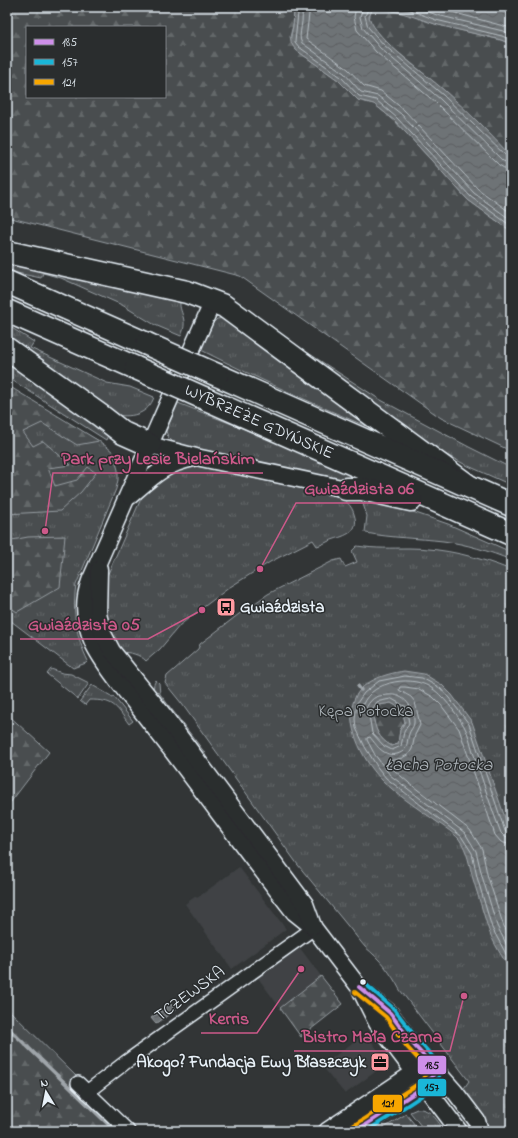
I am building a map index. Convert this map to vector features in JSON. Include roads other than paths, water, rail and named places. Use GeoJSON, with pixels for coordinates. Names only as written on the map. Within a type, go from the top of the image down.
{"type":"FeatureCollection","features":[{"type":"Feature","properties":{"kind":"highway"},"geometry":{"type":"LineString","coordinates":[[7,252],[187,292],[214,302],[234,312],[470,487]]}},
{"type":"Feature","properties":{"kind":"highway","name":"WYBRZEŻE GDYŃSKIE"},"geometry":{"type":"LineString","coordinates":[[7,282],[511,505]]}},
{"type":"Feature","properties":{"kind":"highway","name":"WYBRZEŻE GDYŃSKIE"},"geometry":{"type":"LineString","coordinates":[[7,311],[511,534]]}},
{"type":"Feature","properties":{"kind":"highway"},"geometry":{"type":"LineString","coordinates":[[7,349],[123,433],[150,445]]}},
{"type":"Feature","properties":{"kind":"highway"},"geometry":{"type":"LineString","coordinates":[[346,489],[362,489],[458,510]]}},
{"type":"Feature","properties":{"kind":"street"},"geometry":{"type":"LineString","coordinates":[[214,302],[86,590],[85,610],[88,629],[94,645],[106,666],[294,912],[314,928],[359,987],[377,1023],[459,1131]]}},
{"type":"Feature","properties":{"kind":"street"},"geometry":{"type":"LineString","coordinates":[[150,445],[196,457],[346,489]]}},
{"type":"Feature","properties":{"kind":"street"},"geometry":{"type":"LineString","coordinates":[[126,500],[155,474],[169,465],[196,457]]}},
{"type":"Feature","properties":{"kind":"street"},"geometry":{"type":"LineString","coordinates":[[99,562],[98,614],[103,634],[117,658],[165,717],[305,904],[314,928]]}},
{"type":"Feature","properties":{"kind":"street"},"geometry":{"type":"LineString","coordinates":[[143,713],[142,700],[144,693]]}},
{"type":"Feature","properties":{"kind":"street","name":"TCZEWSKA"},"geometry":{"type":"LineString","coordinates":[[128,1131],[83,1087],[314,928]]}},
{"type":"Feature","properties":{"kind":"street"},"geometry":{"type":"LineString","coordinates":[[359,987],[390,1013],[412,1043],[455,1092],[477,1122],[480,1131]]}},
{"type":"Feature","properties":{"kind":"street"},"geometry":{"type":"LineString","coordinates":[[327,1131],[415,1072],[421,1069],[434,1068]]}},
{"type":"Feature","properties":{"kind":"street"},"geometry":{"type":"LineString","coordinates":[[356,1131],[425,1086],[433,1075],[434,1068]]}},
{"type":"Feature","properties":{"kind":"water"},"geometry":{"type":"Polygon","coordinates":[[[288,7],[511,7],[511,44],[389,10],[372,10],[369,17],[381,36],[391,46],[454,99],[511,156],[511,231],[468,200],[395,121],[374,104],[358,100],[338,80],[296,50],[291,39],[294,13],[288,7]]]}},
{"type":"Feature","properties":{"kind":"water","name":"Łacha Potocka"},"geometry":{"type":"Polygon","coordinates":[[[404,671],[424,674],[442,685],[452,695],[472,722],[511,835],[511,971],[490,934],[466,853],[459,839],[400,796],[377,775],[364,756],[355,735],[352,724],[352,713],[356,695],[367,684],[374,680],[389,674],[404,671]],[[391,703],[379,705],[373,715],[380,737],[392,746],[398,744],[400,730],[405,722],[402,709],[391,703]]]}},
{"type":"Feature","properties":{"kind":"water"},"geometry":{"type":"Polygon","coordinates":[[[171,1004],[175,1010],[156,1024],[151,1018],[171,1004]]]}},
{"type":"Feature","properties":{"kind":"waterway"},"geometry":{"type":"LineString","coordinates":[[358,686],[361,690]]}},
{"type":"Feature","properties":{"kind":"waterway"},"geometry":{"type":"LineString","coordinates":[[7,1027],[115,1131]]}},
{"type":"Feature","properties":{"kind":"place","name":"Park przy Lesie Bielańskim"},"geometry":{"type":"Point","coordinates":[45,531]}},
{"type":"Feature","properties":{"kind":"place","name":"Gwiaździsta 06"},"geometry":{"type":"Point","coordinates":[260,569]}},
{"type":"Feature","properties":{"kind":"place","name":"Gwiaździsta"},"geometry":{"type":"Point","coordinates":[226,607]}},
{"type":"Feature","properties":{"kind":"place","name":"Gwiaździsta 05"},"geometry":{"type":"Point","coordinates":[202,610]}},
{"type":"Feature","properties":{"kind":"place","name":"Kerris"},"geometry":{"type":"Point","coordinates":[301,969]}},
{"type":"Feature","properties":{"kind":"place","name":"Bistro Mała Czarna"},"geometry":{"type":"Point","coordinates":[464,996]}},
{"type":"Feature","properties":{"kind":"place","name":"Akogo? Fundacja Ewy Błaszczyk"},"geometry":{"type":"Point","coordinates":[380,1062]}},
{"type":"Feature","properties":{"kind":"park label","name":"Kępa Potocka"},"geometry":{"type":"Point","coordinates":[366,711]}}]}
